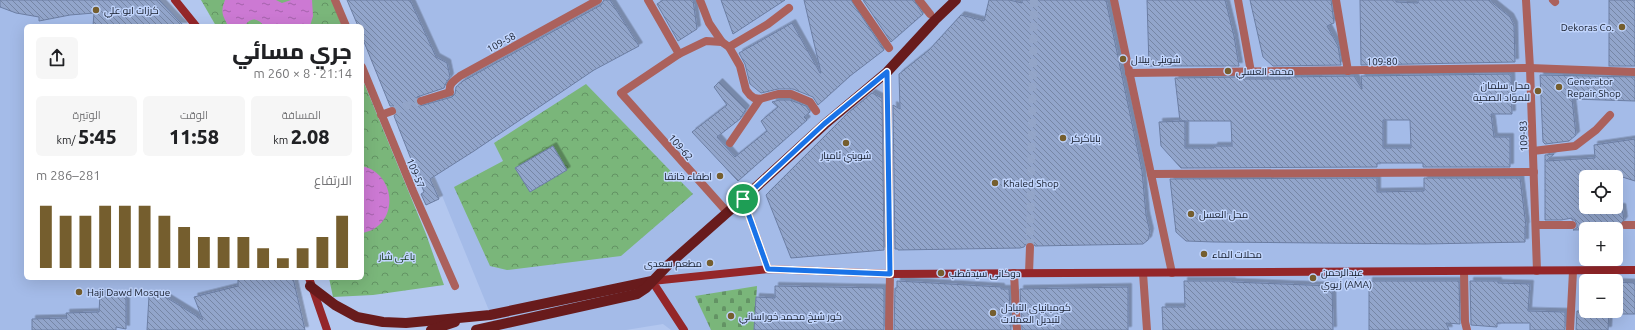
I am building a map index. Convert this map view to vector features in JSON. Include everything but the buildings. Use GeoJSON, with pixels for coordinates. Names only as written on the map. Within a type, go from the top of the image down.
{"type":"FeatureCollection","features":[{"type":"Feature","properties":{"kind":"main road"},"geometry":{"type":"LineString","coordinates":[[175,0],[194,24]]}},
{"type":"Feature","properties":{"kind":"main road"},"geometry":{"type":"LineString","coordinates":[[477,330],[637,294],[646,288],[668,264],[728,213],[824,124],[887,72],[934,20],[956,0]]}},
{"type":"Feature","properties":{"kind":"main road"},"geometry":{"type":"LineString","coordinates":[[310,282],[335,304],[357,317],[383,322],[406,323],[490,314],[652,281],[768,269],[890,274],[1635,270]]}},
{"type":"Feature","properties":{"kind":"main road"},"geometry":{"type":"LineString","coordinates":[[652,281],[684,330]]}},
{"type":"Feature","properties":{"kind":"main road"},"geometry":{"type":"LineString","coordinates":[[310,282],[327,330]]}},
{"type":"Feature","properties":{"kind":"main road"},"geometry":{"type":"LineString","coordinates":[[431,330],[474,315]]}},
{"type":"Feature","properties":{"kind":"street"},"geometry":{"type":"LineString","coordinates":[[335,0],[345,24]]}},
{"type":"Feature","properties":{"kind":"street","name":"109-58"},"geometry":{"type":"LineString","coordinates":[[420,101],[450,92],[449,87],[451,82],[460,76],[598,0]]}},
{"type":"Feature","properties":{"kind":"street"},"geometry":{"type":"LineString","coordinates":[[648,0],[679,54],[706,41],[726,44],[768,24],[789,8]]}},
{"type":"Feature","properties":{"kind":"street"},"geometry":{"type":"LineString","coordinates":[[700,0],[709,23],[726,44],[740,66],[746,90],[750,95],[754,98],[760,99],[778,94],[791,94],[810,102],[816,111]]}},
{"type":"Feature","properties":{"kind":"street"},"geometry":{"type":"LineString","coordinates":[[856,0],[889,48]]}},
{"type":"Feature","properties":{"kind":"street"},"geometry":{"type":"LineString","coordinates":[[919,0],[930,14]]}},
{"type":"Feature","properties":{"kind":"street"},"geometry":{"type":"LineString","coordinates":[[1114,0],[1172,272]]}},
{"type":"Feature","properties":{"kind":"street"},"geometry":{"type":"LineString","coordinates":[[1238,0],[1251,72]]}},
{"type":"Feature","properties":{"kind":"street"},"geometry":{"type":"LineString","coordinates":[[1336,0],[1348,71]]}},
{"type":"Feature","properties":{"kind":"street","name":"109-83"},"geometry":{"type":"LineString","coordinates":[[1526,0],[1534,151],[1537,271]]}},
{"type":"Feature","properties":{"kind":"street","name":"109-62"},"geometry":{"type":"LineString","coordinates":[[679,54],[621,93],[728,213]]}},
{"type":"Feature","properties":{"kind":"street","name":"109-80"},"geometry":{"type":"LineString","coordinates":[[1129,73],[1530,68],[1635,72]]}},
{"type":"Feature","properties":{"kind":"street","name":"109-57"},"geometry":{"type":"LineString","coordinates":[[364,72],[413,191],[455,286]]}},
{"type":"Feature","properties":{"kind":"street"},"geometry":{"type":"LineString","coordinates":[[887,72],[890,274],[889,330]]}},
{"type":"Feature","properties":{"kind":"street"},"geometry":{"type":"LineString","coordinates":[[730,143],[760,99]]}},
{"type":"Feature","properties":{"kind":"street"},"geometry":{"type":"LineString","coordinates":[[381,115],[392,111]]}},
{"type":"Feature","properties":{"kind":"street"},"geometry":{"type":"LineString","coordinates":[[1534,151],[1575,146],[1596,130],[1610,115]]}},
{"type":"Feature","properties":{"kind":"street"},"geometry":{"type":"LineString","coordinates":[[1151,174],[1534,172]]}},
{"type":"Feature","properties":{"kind":"street"},"geometry":{"type":"LineString","coordinates":[[743,199],[768,269]]}},
{"type":"Feature","properties":{"kind":"street"},"geometry":{"type":"LineString","coordinates":[[1536,225],[1572,225]]}},
{"type":"Feature","properties":{"kind":"street"},"geometry":{"type":"LineString","coordinates":[[1625,225],[1635,225]]}},
{"type":"Feature","properties":{"kind":"street"},"geometry":{"type":"LineString","coordinates":[[1029,273],[1030,247]]}},
{"type":"Feature","properties":{"kind":"street"},"geometry":{"type":"LineString","coordinates":[[1570,330],[1573,270]]}},
{"type":"Feature","properties":{"kind":"street"},"geometry":{"type":"LineString","coordinates":[[1464,271],[1465,322],[1467,330]]}},
{"type":"Feature","properties":{"kind":"street"},"geometry":{"type":"LineString","coordinates":[[1143,272],[1146,330]]}},
{"type":"Feature","properties":{"kind":"street"},"geometry":{"type":"LineString","coordinates":[[1014,273],[1017,330]]}},
{"type":"Feature","properties":{"kind":"shaded area"},"geometry":{"type":"Polygon","coordinates":[[[0,0],[160,0],[183,24],[24,24],[24,280],[293,280],[305,330],[0,330],[0,0]]]}},
{"type":"Feature","properties":{"kind":"shaded area"},"geometry":{"type":"Polygon","coordinates":[[[362,0],[1635,0],[1635,330],[671,330],[663,324],[626,330],[497,330],[362,0]]]}},
{"type":"Feature","properties":{"kind":"green space"},"geometry":{"type":"Polygon","coordinates":[[[201,0],[332,0],[341,24],[215,24],[201,0]]]}},
{"type":"Feature","properties":{"kind":"green space","name":"باغی شار"},"geometry":{"type":"Polygon","coordinates":[[[364,83],[426,234],[444,285],[373,295],[333,297],[329,280],[364,280],[364,83]]]}},
{"type":"Feature","properties":{"kind":"green space"},"geometry":{"type":"Polygon","coordinates":[[[586,84],[693,194],[621,256],[507,270],[490,266],[454,187],[503,161],[494,143],[586,84]]]}},
{"type":"Feature","properties":{"kind":"green space"},"geometry":{"type":"Polygon","coordinates":[[[757,286],[754,330],[711,330],[695,296],[757,286]]]}},
{"type":"Feature","properties":{"kind":"water"},"geometry":{"type":"Polygon","coordinates":[[[225,0],[276,0],[282,3],[291,0],[312,0],[313,16],[311,24],[262,24],[257,20],[252,20],[246,24],[227,24],[222,11],[225,0]]]}},
{"type":"Feature","properties":{"kind":"water"},"geometry":{"type":"Polygon","coordinates":[[[364,167],[374,171],[382,179],[388,189],[388,211],[383,221],[374,229],[364,232],[364,167]]]}},
{"type":"Feature","properties":{"kind":"tunnel"},"geometry":{"type":"LineString","coordinates":[[1030,247],[1034,0]]}},
{"type":"Feature","properties":{"kind":"tunnel"},"geometry":{"type":"LineString","coordinates":[[392,111],[421,101]]}},
{"type":"Feature","properties":{"kind":"place","name":"كرزات ابو علي"},"geometry":{"type":"Point","coordinates":[96,10]}},
{"type":"Feature","properties":{"kind":"place","name":"Dekoras Co."},"geometry":{"type":"Point","coordinates":[1622,27]}},
{"type":"Feature","properties":{"kind":"place","name":"شوینی بیلال"},"geometry":{"type":"Point","coordinates":[1123,59]}},
{"type":"Feature","properties":{"kind":"place","name":"محمد العسلي"},"geometry":{"type":"Point","coordinates":[1228,71]}},
{"type":"Feature","properties":{"kind":"place","name":"Generator Repair Shop"},"geometry":{"type":"Point","coordinates":[1559,87]}},
{"type":"Feature","properties":{"kind":"place","name":"محل سلمان للمواد الصحية"},"geometry":{"type":"Point","coordinates":[1538,91]}},
{"type":"Feature","properties":{"kind":"place","name":"باباكركر"},"geometry":{"type":"Point","coordinates":[1063,138]}},
{"type":"Feature","properties":{"kind":"place","name":"شويني ئامیار"},"geometry":{"type":"Point","coordinates":[846,143]}},
{"type":"Feature","properties":{"kind":"place","name":"اطفاء خانقا"},"geometry":{"type":"Point","coordinates":[720,176]}},
{"type":"Feature","properties":{"kind":"place","name":"Khaled Shop"},"geometry":{"type":"Point","coordinates":[995,183]}},
{"type":"Feature","properties":{"kind":"place","name":"محل العسل"},"geometry":{"type":"Point","coordinates":[1191,214]}},
{"type":"Feature","properties":{"kind":"place","name":"محلات الماء"},"geometry":{"type":"Point","coordinates":[1204,254]}},
{"type":"Feature","properties":{"kind":"place","name":"مطعم سعدى"},"geometry":{"type":"Point","coordinates":[710,263]}},
{"type":"Feature","properties":{"kind":"place","name":"دوکانی سیدقطب"},"geometry":{"type":"Point","coordinates":[941,273]}},
{"type":"Feature","properties":{"kind":"place","name":"عبدالرحمن زيوي (AMA)"},"geometry":{"type":"Point","coordinates":[1313,278]}},
{"type":"Feature","properties":{"kind":"place","name":"Haji Dawd Mosque"},"geometry":{"type":"Point","coordinates":[79,292]}},
{"type":"Feature","properties":{"kind":"place","name":"كومبانياى التبادل لتبديل العملات"},"geometry":{"type":"Point","coordinates":[993,313]}},
{"type":"Feature","properties":{"kind":"place","name":"كور شيخ محمد خوراساني"},"geometry":{"type":"Point","coordinates":[731,316]}},
{"type":"Feature","properties":{"kind":"route"},"geometry":{"type":"LineString","coordinates":[[887,72],[890,274],[784,271],[768,269],[743,199],[824,124],[887,72]]}}]}
